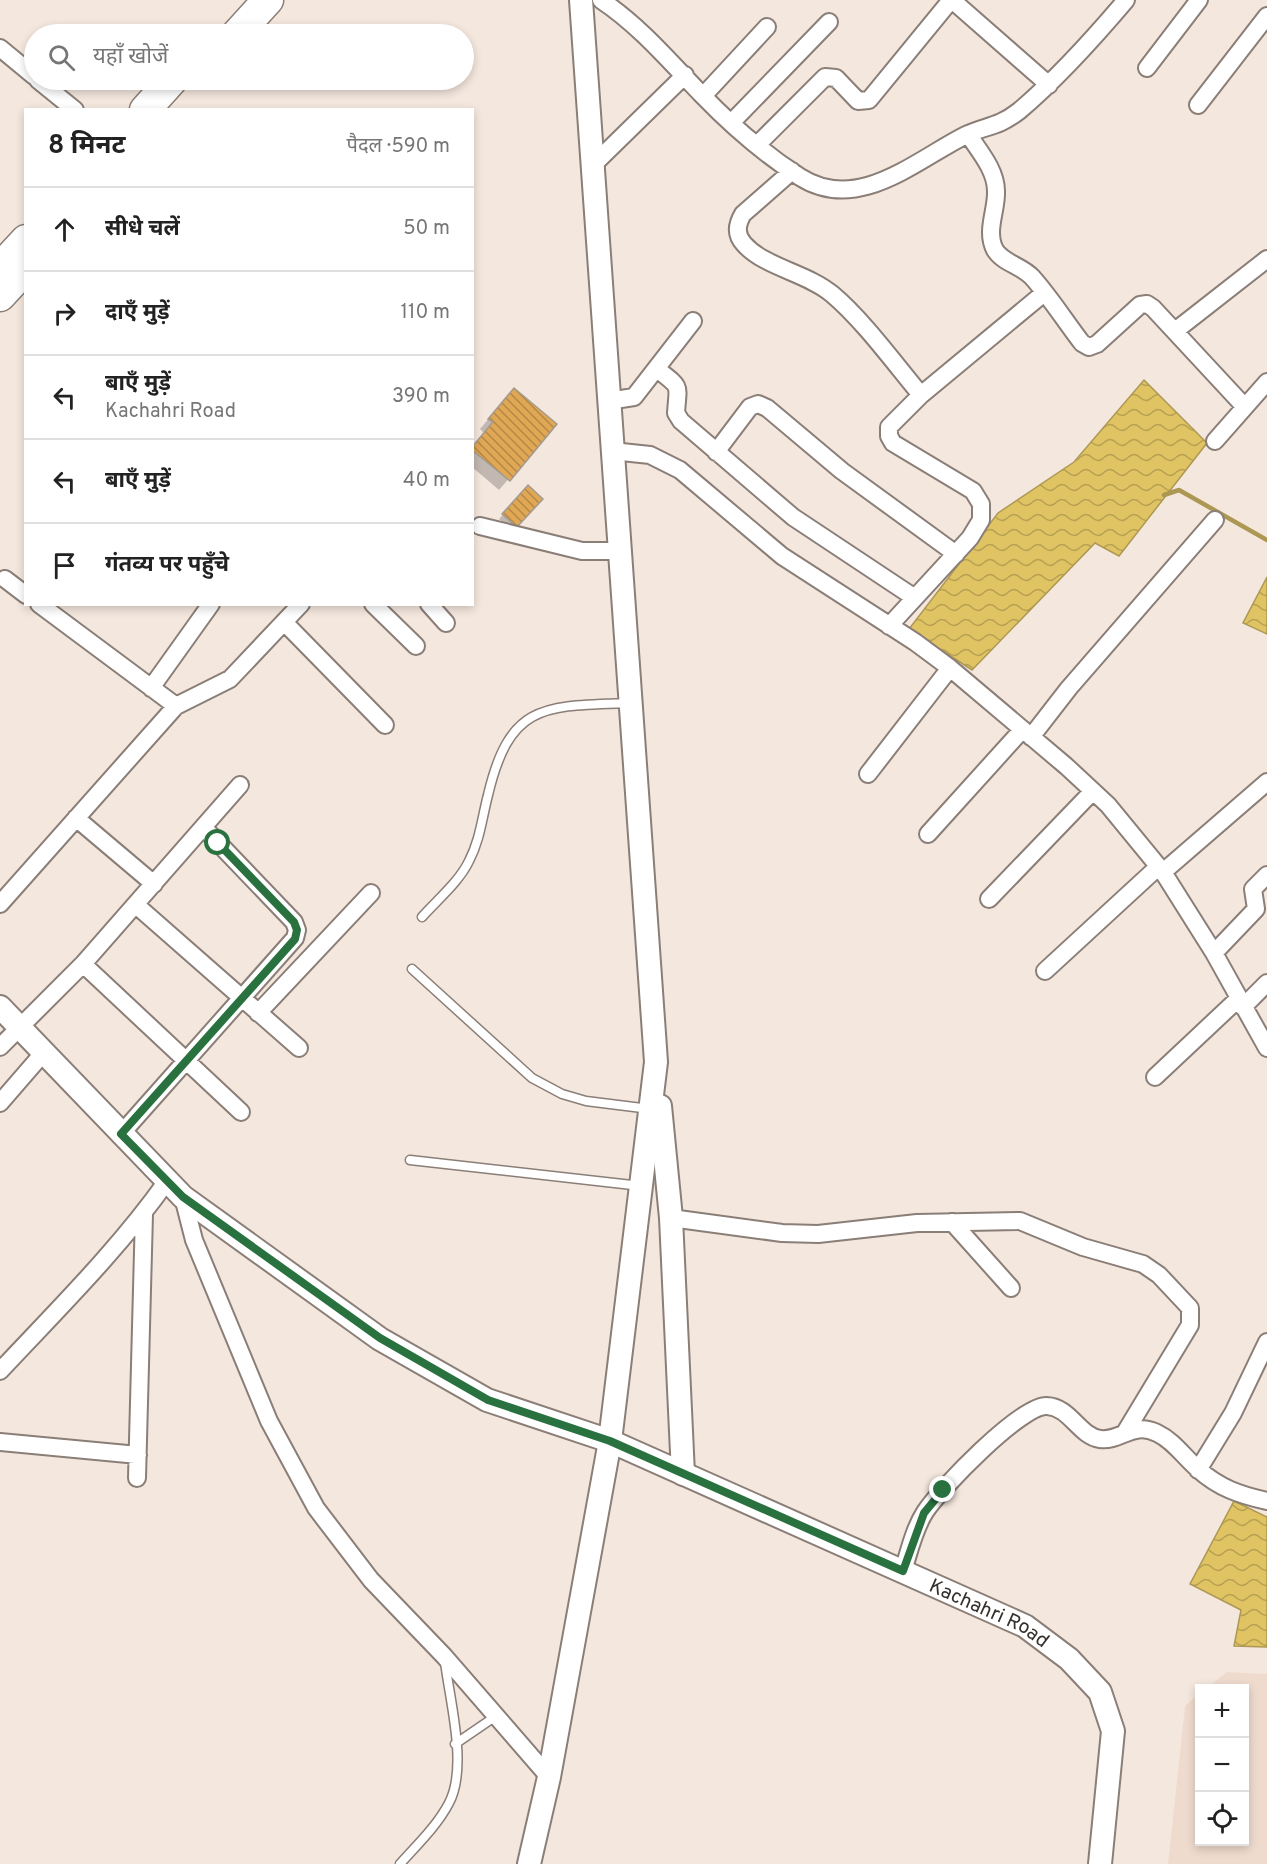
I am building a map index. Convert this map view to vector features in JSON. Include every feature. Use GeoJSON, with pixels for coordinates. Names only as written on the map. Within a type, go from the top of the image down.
{"type":"FeatureCollection","features":[{"type":"Feature","properties":{"kind":"highway"},"geometry":{"type":"LineString","coordinates":[[222,24],[244,0]]}},
{"type":"Feature","properties":{"kind":"highway"},"geometry":{"type":"LineString","coordinates":[[246,24],[268,0]]}},
{"type":"Feature","properties":{"kind":"highway"},"geometry":{"type":"LineString","coordinates":[[147,108],[163,90]]}},
{"type":"Feature","properties":{"kind":"highway"},"geometry":{"type":"LineString","coordinates":[[171,108],[187,90]]}},
{"type":"Feature","properties":{"kind":"highway"},"geometry":{"type":"LineString","coordinates":[[0,268],[24,242]]}},
{"type":"Feature","properties":{"kind":"highway"},"geometry":{"type":"LineString","coordinates":[[0,296],[24,270]]}},
{"type":"Feature","properties":{"kind":"street"},"geometry":{"type":"LineString","coordinates":[[581,0],[656,1062],[671,1218],[683,1474]]}},
{"type":"Feature","properties":{"kind":"street"},"geometry":{"type":"LineString","coordinates":[[601,0],[643,33],[731,123],[792,171],[821,187],[850,190],[876,184],[968,134],[999,125],[1049,85],[1126,0]]}},
{"type":"Feature","properties":{"kind":"street"},"geometry":{"type":"LineString","coordinates":[[758,144],[825,77],[836,78],[858,101],[869,100],[952,0],[1049,85]]}},
{"type":"Feature","properties":{"kind":"street"},"geometry":{"type":"LineString","coordinates":[[1147,68],[1199,0]]}},
{"type":"Feature","properties":{"kind":"street"},"geometry":{"type":"LineString","coordinates":[[1198,105],[1267,16]]}},
{"type":"Feature","properties":{"kind":"street"},"geometry":{"type":"LineString","coordinates":[[731,123],[829,22]]}},
{"type":"Feature","properties":{"kind":"street"},"geometry":{"type":"LineString","coordinates":[[703,96],[767,27]]}},
{"type":"Feature","properties":{"kind":"street"},"geometry":{"type":"LineString","coordinates":[[0,48],[24,68]]}},
{"type":"Feature","properties":{"kind":"street"},"geometry":{"type":"LineString","coordinates":[[592,166],[685,75]]}},
{"type":"Feature","properties":{"kind":"street"},"geometry":{"type":"LineString","coordinates":[[50,90],[73,108]]}},
{"type":"Feature","properties":{"kind":"street"},"geometry":{"type":"LineString","coordinates":[[968,134],[992,171],[996,189],[992,217],[995,250],[1005,260],[1031,276],[1082,343],[1089,347],[1097,344],[1140,305],[1147,304],[1244,406]]}},
{"type":"Feature","properties":{"kind":"street"},"geometry":{"type":"LineString","coordinates":[[792,171],[743,214],[738,222],[738,232],[744,244],[766,260],[810,280],[833,294],[921,395]]}},
{"type":"Feature","properties":{"kind":"street"},"geometry":{"type":"LineString","coordinates":[[1175,331],[1267,259]]}},
{"type":"Feature","properties":{"kind":"street"},"geometry":{"type":"LineString","coordinates":[[889,626],[970,538],[981,520],[981,504],[973,491],[893,444],[889,436],[889,427],[893,420],[921,395],[1044,293]]}},
{"type":"Feature","properties":{"kind":"street"},"geometry":{"type":"LineString","coordinates":[[608,401],[634,397],[693,321]]}},
{"type":"Feature","properties":{"kind":"street"},"geometry":{"type":"LineString","coordinates":[[657,369],[678,385],[680,393],[676,413],[681,421],[793,517],[915,598]]}},
{"type":"Feature","properties":{"kind":"street"},"geometry":{"type":"LineString","coordinates":[[1215,441],[1267,382]]}},
{"type":"Feature","properties":{"kind":"street"},"geometry":{"type":"LineString","coordinates":[[716,452],[750,407],[758,404],[767,408],[842,471],[956,554]]}},
{"type":"Feature","properties":{"kind":"street"},"geometry":{"type":"LineString","coordinates":[[612,451],[650,455],[680,470],[782,556],[950,668],[1093,792],[1114,812],[1160,870],[1214,953],[1267,1048]]}},
{"type":"Feature","properties":{"kind":"street"},"geometry":{"type":"LineString","coordinates":[[928,834],[1027,734],[1215,520]]}},
{"type":"Feature","properties":{"kind":"street"},"geometry":{"type":"LineString","coordinates":[[480,526],[582,551],[619,551]]}},
{"type":"Feature","properties":{"kind":"street"},"geometry":{"type":"LineString","coordinates":[[4,579],[24,594]]}},
{"type":"Feature","properties":{"kind":"street"},"geometry":{"type":"LineString","coordinates":[[42,606],[176,706]]}},
{"type":"Feature","properties":{"kind":"street"},"geometry":{"type":"LineString","coordinates":[[151,688],[210,606]]}},
{"type":"Feature","properties":{"kind":"street"},"geometry":{"type":"LineString","coordinates":[[0,904],[176,706],[230,679],[299,606]]}},
{"type":"Feature","properties":{"kind":"street"},"geometry":{"type":"LineString","coordinates":[[375,606],[416,646]]}},
{"type":"Feature","properties":{"kind":"street"},"geometry":{"type":"LineString","coordinates":[[431,606],[446,623]]}},
{"type":"Feature","properties":{"kind":"street"},"geometry":{"type":"LineString","coordinates":[[285,623],[385,725]]}},
{"type":"Feature","properties":{"kind":"street"},"geometry":{"type":"LineString","coordinates":[[868,774],[950,668]]}},
{"type":"Feature","properties":{"kind":"street"},"geometry":{"type":"LineString","coordinates":[[1045,971],[1160,870],[1267,782]]}},
{"type":"Feature","properties":{"kind":"street"},"geometry":{"type":"LineString","coordinates":[[0,1047],[83,964],[240,785]]}},
{"type":"Feature","properties":{"kind":"street"},"geometry":{"type":"LineString","coordinates":[[989,899],[1093,792]]}},
{"type":"Feature","properties":{"kind":"street"},"geometry":{"type":"LineString","coordinates":[[76,818],[154,884]]}},
{"type":"Feature","properties":{"kind":"street"},"geometry":{"type":"LineString","coordinates":[[121,1134],[189,1061],[241,998],[295,939],[297,930],[294,922],[203,827]]}},
{"type":"Feature","properties":{"kind":"street"},"geometry":{"type":"LineString","coordinates":[[1214,953],[1256,909],[1253,889],[1267,875]]}},
{"type":"Feature","properties":{"kind":"street"},"geometry":{"type":"LineString","coordinates":[[258,1013],[371,893]]}},
{"type":"Feature","properties":{"kind":"street"},"geometry":{"type":"LineString","coordinates":[[136,905],[299,1048]]}},
{"type":"Feature","properties":{"kind":"street"},"geometry":{"type":"LineString","coordinates":[[83,964],[241,1112]]}},
{"type":"Feature","properties":{"kind":"street"},"geometry":{"type":"LineString","coordinates":[[1155,1077],[1240,1003],[1267,983]]}},
{"type":"Feature","properties":{"kind":"street","name":"Kachahri Road"},"geometry":{"type":"LineString","coordinates":[[0,1007],[45,1051],[175,1189],[380,1338],[488,1400],[610,1441],[1025,1626],[1070,1659],[1100,1692],[1113,1731],[1100,1864]]}},
{"type":"Feature","properties":{"kind":"street"},"geometry":{"type":"LineString","coordinates":[[0,1103],[45,1051]]}},
{"type":"Feature","properties":{"kind":"street"},"geometry":{"type":"LineString","coordinates":[[529,1864],[549,1777],[610,1441],[656,1062]]}},
{"type":"Feature","properties":{"kind":"street"},"geometry":{"type":"LineString","coordinates":[[0,1371],[144,1214],[175,1189],[269,1421],[316,1508],[371,1580],[444,1656],[549,1777]]}},
{"type":"Feature","properties":{"kind":"street"},"geometry":{"type":"LineString","coordinates":[[137,1478],[144,1214]]}},
{"type":"Feature","properties":{"kind":"street"},"geometry":{"type":"LineString","coordinates":[[671,1218],[782,1233],[818,1234],[917,1223],[1020,1221],[1083,1247],[1133,1260],[1159,1275],[1190,1308],[1190,1326],[1126,1431]]}},
{"type":"Feature","properties":{"kind":"street"},"geometry":{"type":"LineString","coordinates":[[952,1222],[1011,1288]]}},
{"type":"Feature","properties":{"kind":"street"},"geometry":{"type":"LineString","coordinates":[[1198,1470],[1233,1413],[1267,1342]]}},
{"type":"Feature","properties":{"kind":"street"},"geometry":{"type":"LineString","coordinates":[[903,1571],[924,1513],[978,1456],[1032,1410],[1040,1406],[1050,1406],[1062,1411],[1098,1439],[1107,1439],[1126,1431],[1153,1431],[1166,1438],[1198,1470],[1221,1487],[1240,1496],[1267,1501]]}},
{"type":"Feature","properties":{"kind":"street"},"geometry":{"type":"LineString","coordinates":[[0,1442],[138,1455]]}},
{"type":"Feature","properties":{"kind":"lane"},"geometry":{"type":"LineString","coordinates":[[422,917],[468,864],[481,833],[495,764],[510,735],[538,712],[566,705],[630,703]]}},
{"type":"Feature","properties":{"kind":"lane"},"geometry":{"type":"LineString","coordinates":[[412,969],[532,1078],[562,1094],[586,1101],[651,1109]]}},
{"type":"Feature","properties":{"kind":"lane"},"geometry":{"type":"LineString","coordinates":[[410,1160],[641,1186]]}},
{"type":"Feature","properties":{"kind":"lane"},"geometry":{"type":"LineString","coordinates":[[400,1864],[434,1826],[449,1803],[456,1782],[455,1744],[444,1656]]}},
{"type":"Feature","properties":{"kind":"lane"},"geometry":{"type":"LineString","coordinates":[[455,1744],[496,1716]]}},
{"type":"Feature","properties":{"kind":"shaded area"},"geometry":{"type":"Polygon","coordinates":[[[1227,1672],[1267,1674],[1267,1864],[1168,1864],[1185,1706],[1195,1697],[1195,1846],[1249,1846],[1249,1684],[1212,1684],[1227,1672]]]}},
{"type":"Feature","properties":{"kind":"water"},"geometry":{"type":"Polygon","coordinates":[[[1144,380],[1207,443],[1119,556],[1095,543],[972,670],[909,629],[998,513],[1074,462],[1144,380]]]}},
{"type":"Feature","properties":{"kind":"water"},"geometry":{"type":"Polygon","coordinates":[[[1267,577],[1267,634],[1243,623],[1267,577]]]}},
{"type":"Feature","properties":{"kind":"water"},"geometry":{"type":"Polygon","coordinates":[[[1234,1501],[1267,1517],[1267,1647],[1234,1646],[1241,1610],[1190,1584],[1234,1501]]]}},
{"type":"Feature","properties":{"kind":"building"},"geometry":{"type":"Polygon","coordinates":[[[514,388],[557,424],[510,481],[474,452],[474,445],[493,422],[488,419],[514,388]]]}},
{"type":"Feature","properties":{"kind":"building"},"geometry":{"type":"Polygon","coordinates":[[[528,485],[543,499],[517,527],[502,514],[528,485]]]}},
{"type":"Feature","properties":{"kind":"waterway"},"geometry":{"type":"LineString","coordinates":[[1164,495],[1179,490],[1267,540]]}},
{"type":"Feature","properties":{"kind":"route"},"geometry":{"type":"LineString","coordinates":[[218,843],[294,922],[297,930],[295,939],[241,998],[189,1061],[121,1134],[183,1197],[380,1338],[488,1400],[610,1441],[903,1571],[924,1513],[943,1490]]}}]}
